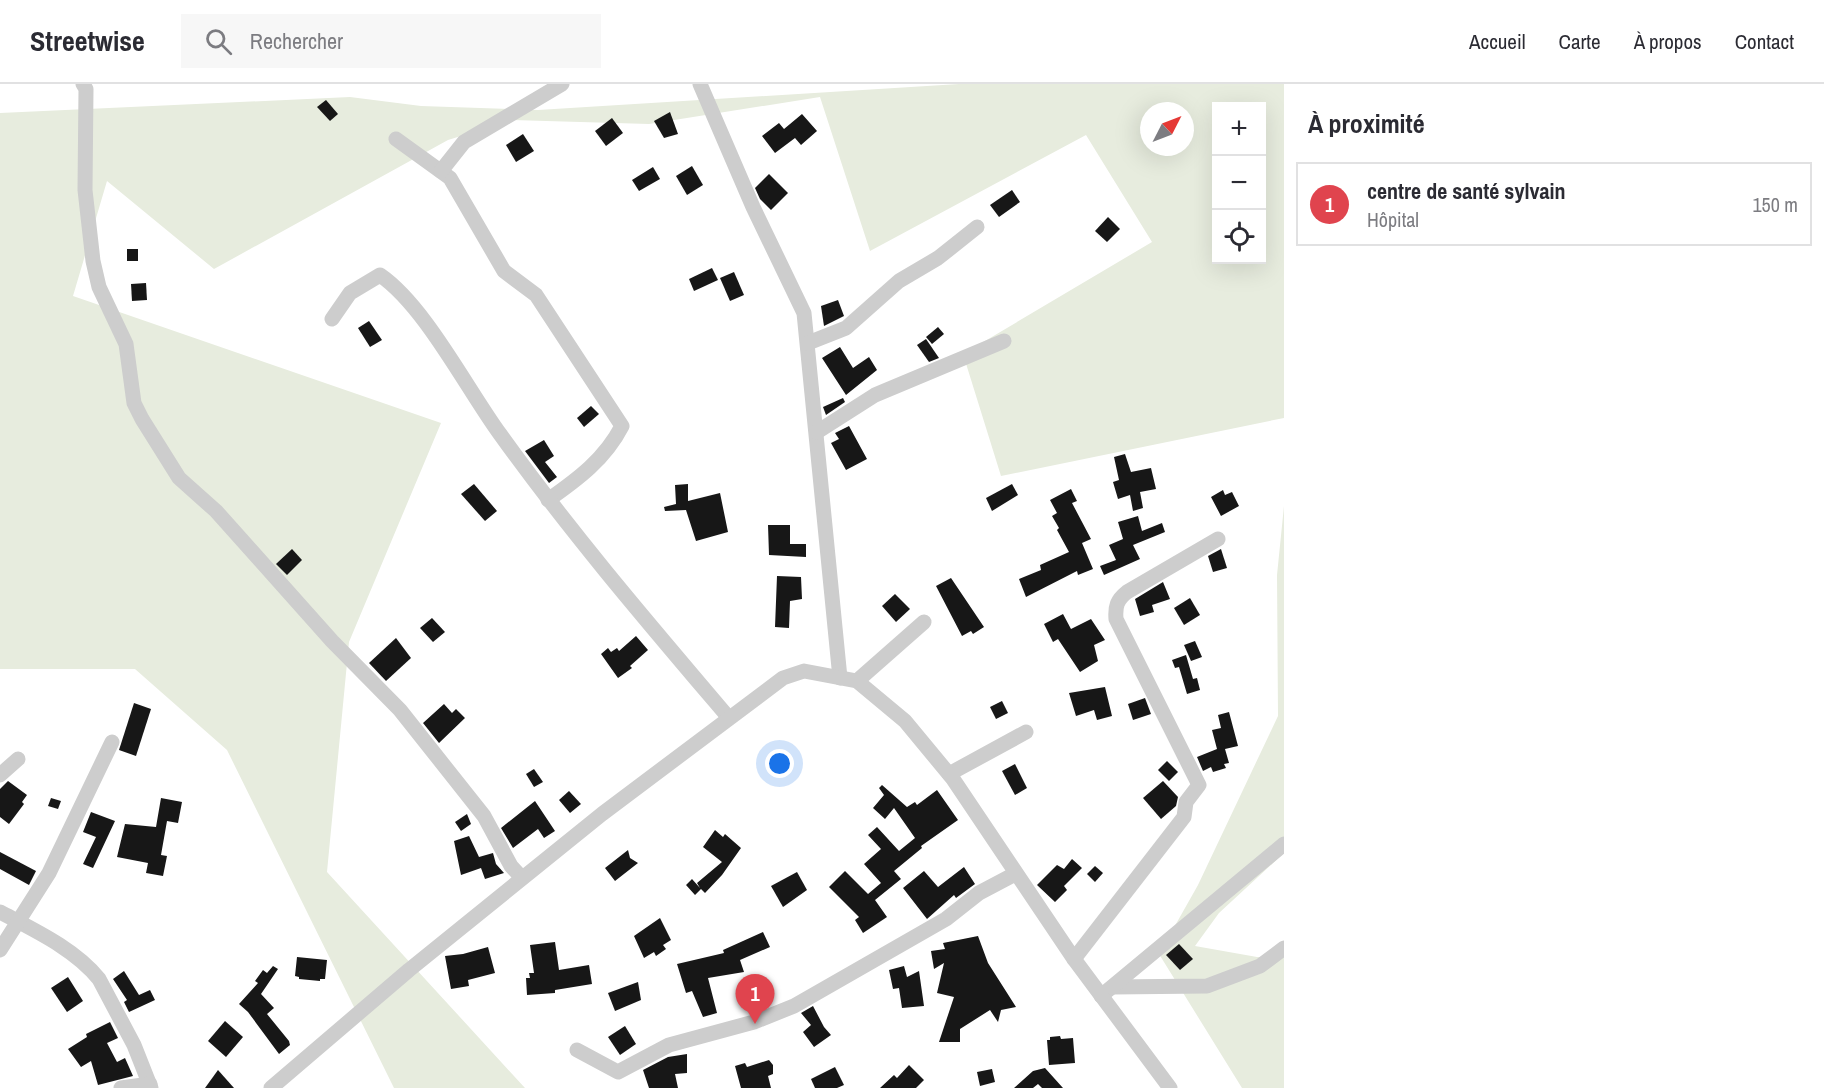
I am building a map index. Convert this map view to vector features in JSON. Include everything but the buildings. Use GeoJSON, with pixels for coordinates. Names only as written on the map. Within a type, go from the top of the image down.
{"type":"FeatureCollection","features":[{"type":"Feature","properties":{"kind":"street"},"geometry":{"type":"LineString","coordinates":[[83,84],[86,89],[86,190],[93,261],[99,287],[126,344],[134,403],[142,419],[179,478],[216,512],[332,641],[400,710],[484,816],[511,866],[522,878]]}},
{"type":"Feature","properties":{"kind":"street"},"geometry":{"type":"LineString","coordinates":[[441,171],[464,142],[562,84]]}},
{"type":"Feature","properties":{"kind":"street"},"geometry":{"type":"LineString","coordinates":[[700,84],[753,207],[804,313],[818,432],[840,678]]}},
{"type":"Feature","properties":{"kind":"street"},"geometry":{"type":"LineString","coordinates":[[396,139],[450,178],[504,271],[536,295],[622,426],[611,447],[578,479],[548,500]]}},
{"type":"Feature","properties":{"kind":"street"},"geometry":{"type":"LineString","coordinates":[[808,343],[846,328],[899,281],[938,258],[978,227]]}},
{"type":"Feature","properties":{"kind":"street"},"geometry":{"type":"LineString","coordinates":[[332,319],[350,293],[380,275],[394,285],[435,338],[499,433],[588,553],[729,718]]}},
{"type":"Feature","properties":{"kind":"street"},"geometry":{"type":"LineString","coordinates":[[818,432],[875,395],[1004,341]]}},
{"type":"Feature","properties":{"kind":"street"},"geometry":{"type":"LineString","coordinates":[[1074,959],[1184,817],[1186,802],[1199,785],[1116,619],[1115,608],[1119,598],[1127,591],[1218,539]]}},
{"type":"Feature","properties":{"kind":"street"},"geometry":{"type":"LineString","coordinates":[[857,681],[924,622]]}},
{"type":"Feature","properties":{"kind":"street"},"geometry":{"type":"LineString","coordinates":[[273,1087],[522,878],[783,678],[804,671],[857,681],[905,721],[949,774],[1074,959],[1107,992],[1169,1088]]}},
{"type":"Feature","properties":{"kind":"street"},"geometry":{"type":"LineString","coordinates":[[949,774],[1026,732]]}},
{"type":"Feature","properties":{"kind":"street"},"geometry":{"type":"LineString","coordinates":[[0,950],[59,854],[112,742]]}},
{"type":"Feature","properties":{"kind":"street"},"geometry":{"type":"LineString","coordinates":[[0,775],[18,759]]}},
{"type":"Feature","properties":{"kind":"street"},"geometry":{"type":"LineString","coordinates":[[1107,992],[1284,844]]}},
{"type":"Feature","properties":{"kind":"street"},"geometry":{"type":"LineString","coordinates":[[577,1050],[618,1072],[669,1044],[765,1018],[837,983],[946,919],[979,893],[1015,874]]}},
{"type":"Feature","properties":{"kind":"street"},"geometry":{"type":"LineString","coordinates":[[0,912],[81,960],[99,979],[134,1045],[151,1086],[121,1088]]}},
{"type":"Feature","properties":{"kind":"street"},"geometry":{"type":"LineString","coordinates":[[1107,992],[1207,986],[1260,966],[1284,948]]}},
{"type":"Feature","properties":{"kind":"shaded area"},"geometry":{"type":"Polygon","coordinates":[[[959,84],[1284,84],[1284,418],[1001,476],[963,354],[1152,242],[1086,135],[870,251],[820,97],[649,124],[512,120],[448,140],[214,269],[107,181],[73,296],[441,423],[349,642],[327,872],[525,1088],[394,1088],[227,750],[135,669],[0,669],[0,113],[350,97],[421,106],[538,110],[959,84]]]}},
{"type":"Feature","properties":{"kind":"shaded area"},"geometry":{"type":"Polygon","coordinates":[[[1284,506],[1284,853],[1219,913],[1195,946],[1257,957],[1284,957],[1284,1088],[1242,1088],[1159,954],[1198,885],[1278,716],[1277,575],[1284,506]]]}},
{"type":"Feature","properties":{"kind":"place","name":"centre de santé sylvain"},"geometry":{"type":"Point","coordinates":[755,1024]}}]}
